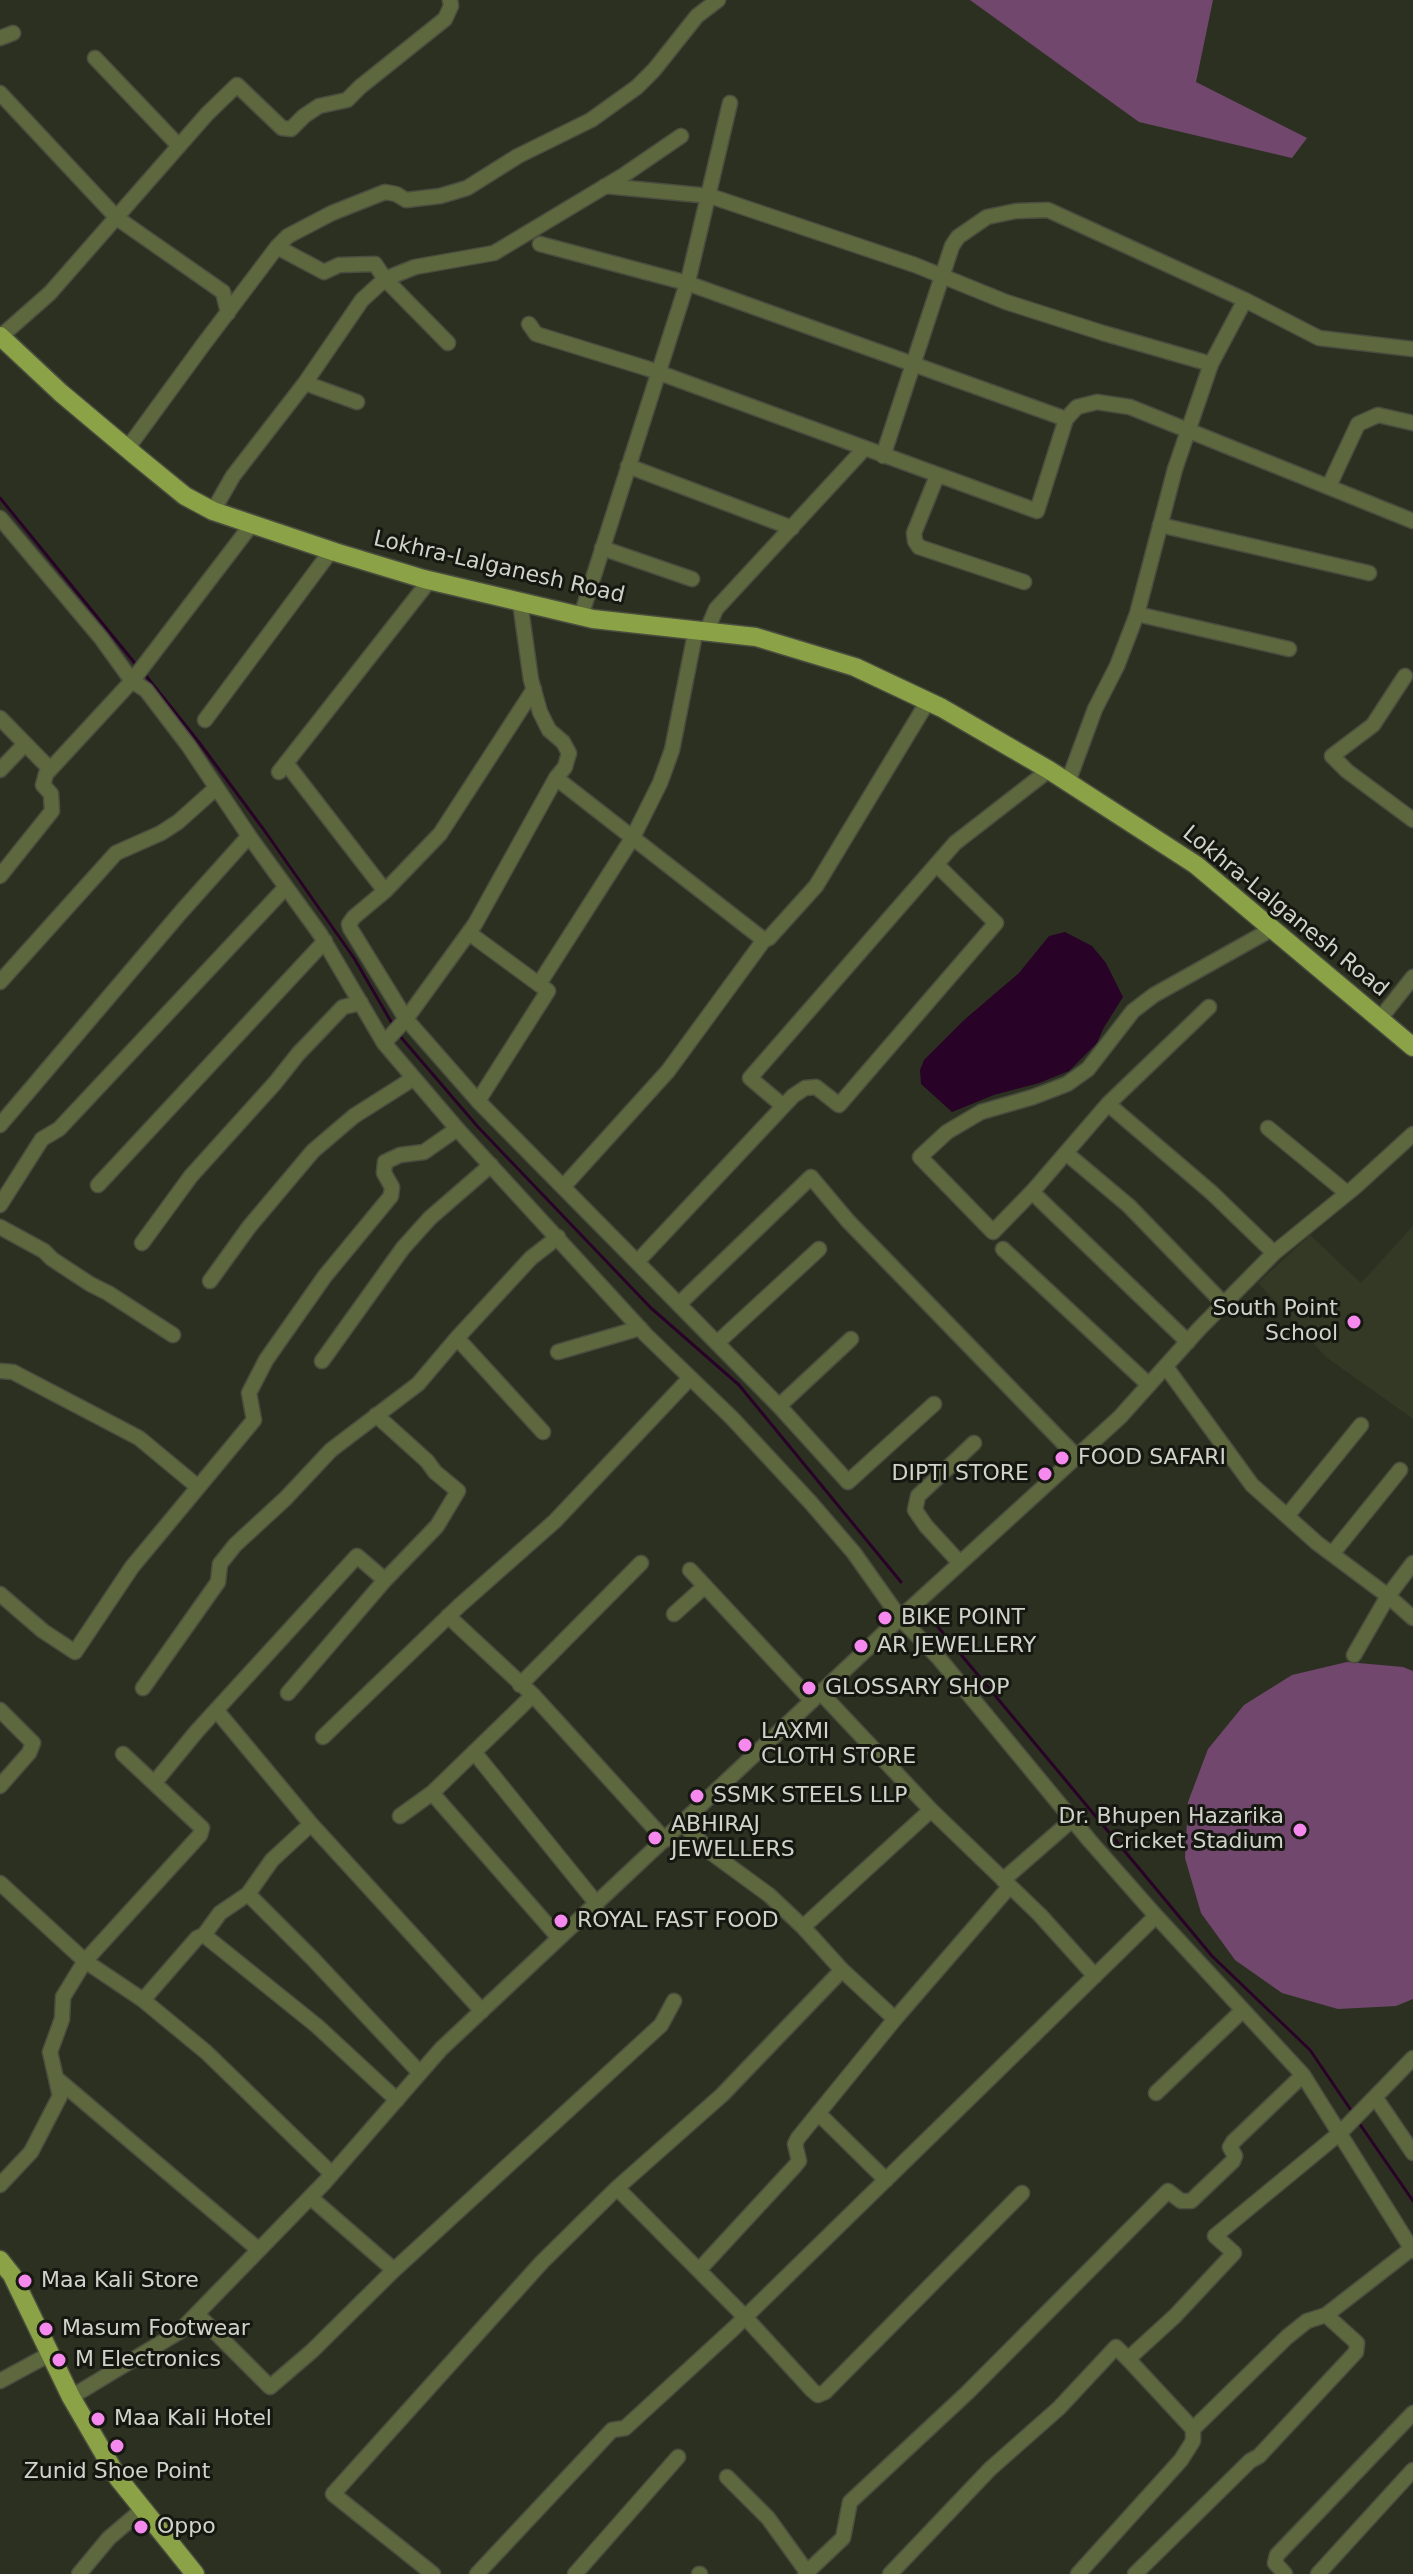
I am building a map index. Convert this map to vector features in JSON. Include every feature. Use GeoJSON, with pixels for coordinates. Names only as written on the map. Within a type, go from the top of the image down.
{"type":"FeatureCollection","features":[{"type":"Feature","properties":{"kind":"main road","name":"Lokhra-Lalganesh Road"},"geometry":{"type":"LineString","coordinates":[[0,337],[127,449],[185,496],[213,511],[331,551],[520,602],[581,616],[756,637],[789,645],[855,667],[928,701],[1049,770],[1196,865],[1413,1047]]}},
{"type":"Feature","properties":{"kind":"main road"},"geometry":{"type":"LineString","coordinates":[[0,2260],[12,2275],[71,2397],[118,2478],[195,2574]]}},
{"type":"Feature","properties":{"kind":"street"},"geometry":{"type":"LineString","coordinates":[[0,337],[50,293],[207,114],[237,85],[287,130],[319,106],[347,100],[445,19],[451,6],[450,0]]}},
{"type":"Feature","properties":{"kind":"street"},"geometry":{"type":"LineString","coordinates":[[127,449],[288,236],[316,220],[385,192],[406,200],[440,196],[467,188],[510,160],[591,120],[637,87],[697,16],[718,0]]}},
{"type":"Feature","properties":{"kind":"street"},"geometry":{"type":"LineString","coordinates":[[95,58],[179,146]]}},
{"type":"Feature","properties":{"kind":"street"},"geometry":{"type":"LineString","coordinates":[[0,93],[117,218],[223,292],[228,313]]}},
{"type":"Feature","properties":{"kind":"street"},"geometry":{"type":"LineString","coordinates":[[581,616],[687,283],[730,103]]}},
{"type":"Feature","properties":{"kind":"street"},"geometry":{"type":"LineString","coordinates":[[213,511],[233,476],[305,383],[362,300],[385,279],[415,267],[494,253],[681,136]]}},
{"type":"Feature","properties":{"kind":"street"},"geometry":{"type":"LineString","coordinates":[[605,186],[710,196],[943,276],[1006,302],[1211,364]]}},
{"type":"Feature","properties":{"kind":"street"},"geometry":{"type":"LineString","coordinates":[[883,456],[952,246],[958,237],[987,217],[1016,211],[1048,210],[1245,300],[1319,338],[1413,349]]}},
{"type":"Feature","properties":{"kind":"street"},"geometry":{"type":"LineString","coordinates":[[540,244],[687,283],[1066,419]]}},
{"type":"Feature","properties":{"kind":"street"},"geometry":{"type":"LineString","coordinates":[[277,247],[324,272],[339,265],[375,264],[385,279],[448,343]]}},
{"type":"Feature","properties":{"kind":"street"},"geometry":{"type":"LineString","coordinates":[[1068,782],[1095,709],[1117,666],[1137,614],[1188,429],[1211,364],[1245,300]]}},
{"type":"Feature","properties":{"kind":"street"},"geometry":{"type":"LineString","coordinates":[[529,324],[536,334],[658,372],[1037,511],[1066,419],[1077,407],[1097,402],[1130,407],[1413,521]]}},
{"type":"Feature","properties":{"kind":"street"},"geometry":{"type":"LineString","coordinates":[[305,383],[357,402]]}},
{"type":"Feature","properties":{"kind":"street"},"geometry":{"type":"LineString","coordinates":[[1329,486],[1358,424],[1378,415],[1413,423]]}},
{"type":"Feature","properties":{"kind":"street"},"geometry":{"type":"LineString","coordinates":[[539,984],[633,837],[660,783],[672,750],[701,630],[716,609],[864,449]]}},
{"type":"Feature","properties":{"kind":"street"},"geometry":{"type":"LineString","coordinates":[[628,466],[792,528]]}},
{"type":"Feature","properties":{"kind":"street"},"geometry":{"type":"LineString","coordinates":[[937,476],[914,533],[919,547],[1024,582]]}},
{"type":"Feature","properties":{"kind":"street"},"geometry":{"type":"LineString","coordinates":[[0,518],[62,589],[73,607],[138,673],[146,690],[325,941],[361,1003],[414,1078],[640,1328],[732,1418],[811,1503],[854,1553],[900,1618],[938,1657],[1156,1916],[1303,2075],[1341,2132],[1412,2250],[1326,2315],[1307,2321],[1287,2337],[1193,2429]]}},
{"type":"Feature","properties":{"kind":"street"},"geometry":{"type":"LineString","coordinates":[[0,876],[52,811],[51,794],[43,785],[46,774],[138,673],[252,524]]}},
{"type":"Feature","properties":{"kind":"street"},"geometry":{"type":"LineString","coordinates":[[1160,525],[1369,573]]}},
{"type":"Feature","properties":{"kind":"street"},"geometry":{"type":"LineString","coordinates":[[602,548],[692,579]]}},
{"type":"Feature","properties":{"kind":"street"},"geometry":{"type":"LineString","coordinates":[[205,720],[331,551]]}},
{"type":"Feature","properties":{"kind":"street"},"geometry":{"type":"LineString","coordinates":[[385,891],[282,767],[430,580]]}},
{"type":"Feature","properties":{"kind":"street"},"geometry":{"type":"LineString","coordinates":[[387,1040],[469,933],[565,767],[569,753],[563,742],[549,730],[540,712],[520,602]]}},
{"type":"Feature","properties":{"kind":"street"},"geometry":{"type":"LineString","coordinates":[[1137,614],[1289,649]]}},
{"type":"Feature","properties":{"kind":"street"},"geometry":{"type":"LineString","coordinates":[[1405,676],[1373,725],[1332,756],[1347,771],[1413,820]]}},
{"type":"Feature","properties":{"kind":"street"},"geometry":{"type":"LineString","coordinates":[[534,689],[440,834],[349,924],[405,1020],[478,1101],[779,1406],[848,1482],[934,1404]]}},
{"type":"Feature","properties":{"kind":"street"},"geometry":{"type":"LineString","coordinates":[[563,1187],[668,1071],[764,940],[816,886],[928,701]]}},
{"type":"Feature","properties":{"kind":"street"},"geometry":{"type":"LineString","coordinates":[[0,718],[50,769]]}},
{"type":"Feature","properties":{"kind":"street"},"geometry":{"type":"LineString","coordinates":[[0,770],[25,744]]}},
{"type":"Feature","properties":{"kind":"street"},"geometry":{"type":"LineString","coordinates":[[782,1105],[750,1078],[955,843],[1049,770]]}},
{"type":"Feature","properties":{"kind":"street"},"geometry":{"type":"LineString","coordinates":[[556,778],[764,940]]}},
{"type":"Feature","properties":{"kind":"street"},"geometry":{"type":"LineString","coordinates":[[0,982],[116,853],[178,822],[216,788]]}},
{"type":"Feature","properties":{"kind":"street"},"geometry":{"type":"LineString","coordinates":[[0,1125],[249,836]]}},
{"type":"Feature","properties":{"kind":"street"},"geometry":{"type":"LineString","coordinates":[[637,1262],[782,1105],[805,1088],[816,1087],[839,1105],[996,923],[937,865]]}},
{"type":"Feature","properties":{"kind":"street"},"geometry":{"type":"LineString","coordinates":[[0,1205],[42,1139],[59,1129],[286,887]]}},
{"type":"Feature","properties":{"kind":"street"},"geometry":{"type":"LineString","coordinates":[[1209,1007],[1108,1104],[993,1232],[920,1157],[947,1132],[981,1112],[1067,1084],[1088,1069],[1133,1011],[1154,995],[1272,929]]}},
{"type":"Feature","properties":{"kind":"street"},"geometry":{"type":"LineString","coordinates":[[469,933],[548,991],[478,1101]]}},
{"type":"Feature","properties":{"kind":"street"},"geometry":{"type":"LineString","coordinates":[[98,1185],[325,941]]}},
{"type":"Feature","properties":{"kind":"street"},"geometry":{"type":"LineString","coordinates":[[1379,1020],[1413,977]]}},
{"type":"Feature","properties":{"kind":"street"},"geometry":{"type":"LineString","coordinates":[[142,1243],[191,1176],[298,1054],[343,1007],[361,1003]]}},
{"type":"Feature","properties":{"kind":"street"},"geometry":{"type":"LineString","coordinates":[[210,1281],[279,1188],[313,1151],[354,1116],[414,1078]]}},
{"type":"Feature","properties":{"kind":"street"},"geometry":{"type":"LineString","coordinates":[[1108,1104],[1233,1212],[1274,1253]]}},
{"type":"Feature","properties":{"kind":"street"},"geometry":{"type":"LineString","coordinates":[[1268,1128],[1347,1193]]}},
{"type":"Feature","properties":{"kind":"street"},"geometry":{"type":"LineString","coordinates":[[0,1594],[43,1631],[75,1652],[132,1567],[254,1420],[249,1393],[266,1360],[325,1276],[391,1196],[392,1187],[384,1173],[385,1162],[400,1155],[424,1152],[457,1129]]}},
{"type":"Feature","properties":{"kind":"street"},"geometry":{"type":"LineString","coordinates":[[71,2397],[179,2332],[332,2174],[441,2049],[900,1618],[1120,1417],[1274,1253],[1413,1134]]}},
{"type":"Feature","properties":{"kind":"street"},"geometry":{"type":"LineString","coordinates":[[1066,1153],[1129,1206],[1224,1304]]}},
{"type":"Feature","properties":{"kind":"street"},"geometry":{"type":"LineString","coordinates":[[322,1361],[403,1248],[430,1218],[491,1165]]}},
{"type":"Feature","properties":{"kind":"street"},"geometry":{"type":"LineString","coordinates":[[679,1304],[811,1177],[848,1221],[1076,1456]]}},
{"type":"Feature","properties":{"kind":"street"},"geometry":{"type":"LineString","coordinates":[[1032,1192],[1188,1342]]}},
{"type":"Feature","properties":{"kind":"street"},"geometry":{"type":"LineString","coordinates":[[0,1227],[44,1251],[90,1284],[173,1335]]}},
{"type":"Feature","properties":{"kind":"street"},"geometry":{"type":"LineString","coordinates":[[143,1688],[218,1582],[220,1564],[235,1545],[286,1498],[331,1450],[418,1384],[531,1258],[558,1237]]}},
{"type":"Feature","properties":{"kind":"street"},"geometry":{"type":"LineString","coordinates":[[717,1343],[819,1249]]}},
{"type":"Feature","properties":{"kind":"street"},"geometry":{"type":"LineString","coordinates":[[1003,1249],[1149,1385]]}},
{"type":"Feature","properties":{"kind":"street"},"geometry":{"type":"LineString","coordinates":[[558,1352],[640,1328]]}},
{"type":"Feature","properties":{"kind":"street"},"geometry":{"type":"LineString","coordinates":[[457,1338],[543,1432]]}},
{"type":"Feature","properties":{"kind":"street"},"geometry":{"type":"LineString","coordinates":[[779,1406],[851,1339]]}},
{"type":"Feature","properties":{"kind":"street"},"geometry":{"type":"LineString","coordinates":[[1166,1367],[1249,1482],[1332,1554],[1413,1618]]}},
{"type":"Feature","properties":{"kind":"street"},"geometry":{"type":"LineString","coordinates":[[0,1371],[13,1372],[139,1438],[198,1487]]}},
{"type":"Feature","properties":{"kind":"street"},"geometry":{"type":"LineString","coordinates":[[323,1737],[448,1616],[555,1521],[690,1378]]}},
{"type":"Feature","properties":{"kind":"street"},"geometry":{"type":"LineString","coordinates":[[288,1693],[385,1580],[437,1526],[458,1491],[376,1415]]}},
{"type":"Feature","properties":{"kind":"street"},"geometry":{"type":"LineString","coordinates":[[1287,1516],[1361,1425]]}},
{"type":"Feature","properties":{"kind":"street"},"geometry":{"type":"LineString","coordinates":[[960,1563],[915,1510],[918,1496],[974,1443]]}},
{"type":"Feature","properties":{"kind":"street"},"geometry":{"type":"LineString","coordinates":[[1332,1554],[1400,1470]]}},
{"type":"Feature","properties":{"kind":"street"},"geometry":{"type":"LineString","coordinates":[[155,1782],[197,1731],[357,1556],[385,1580]]}},
{"type":"Feature","properties":{"kind":"street"},"geometry":{"type":"LineString","coordinates":[[520,1685],[641,1563]]}},
{"type":"Feature","properties":{"kind":"street"},"geometry":{"type":"LineString","coordinates":[[1354,1655],[1388,1596],[1413,1563]]}},
{"type":"Feature","properties":{"kind":"street"},"geometry":{"type":"LineString","coordinates":[[690,1570],[1007,1883],[1095,1976]]}},
{"type":"Feature","properties":{"kind":"street"},"geometry":{"type":"LineString","coordinates":[[674,1614],[705,1586]]}},
{"type":"Feature","properties":{"kind":"street"},"geometry":{"type":"LineString","coordinates":[[448,1616],[533,1695],[665,1840]]}},
{"type":"Feature","properties":{"kind":"street"},"geometry":{"type":"LineString","coordinates":[[400,1816],[432,1793],[533,1695]]}},
{"type":"Feature","properties":{"kind":"street"},"geometry":{"type":"LineString","coordinates":[[0,1710],[33,1743],[33,1748],[0,1786]]}},
{"type":"Feature","properties":{"kind":"street"},"geometry":{"type":"LineString","coordinates":[[217,1711],[311,1824],[482,2011]]}},
{"type":"Feature","properties":{"kind":"street"},"geometry":{"type":"LineString","coordinates":[[474,1752],[597,1904]]}},
{"type":"Feature","properties":{"kind":"street"},"geometry":{"type":"LineString","coordinates":[[0,2185],[31,2152],[60,2096],[50,2052],[62,2019],[63,1997],[85,1961],[200,1835],[202,1828],[123,1754]]}},
{"type":"Feature","properties":{"kind":"street"},"geometry":{"type":"LineString","coordinates":[[432,1793],[559,1938]]}},
{"type":"Feature","properties":{"kind":"street"},"geometry":{"type":"LineString","coordinates":[[803,1927],[931,1810]]}},
{"type":"Feature","properties":{"kind":"street"},"geometry":{"type":"LineString","coordinates":[[699,2270],[799,2161],[795,2144],[798,2138],[1007,1883],[1073,1819]]}},
{"type":"Feature","properties":{"kind":"street"},"geometry":{"type":"LineString","coordinates":[[143,2000],[197,1938],[204,1935],[220,1913],[248,1894],[272,1860],[311,1824]]}},
{"type":"Feature","properties":{"kind":"street"},"geometry":{"type":"LineString","coordinates":[[683,1824],[713,1854],[769,1895],[895,2019]]}},
{"type":"Feature","properties":{"kind":"street"},"geometry":{"type":"LineString","coordinates":[[0,1883],[85,1961],[143,2000],[206,2052],[332,2174]]}},
{"type":"Feature","properties":{"kind":"street"},"geometry":{"type":"LineString","coordinates":[[248,1894],[420,2073]]}},
{"type":"Feature","properties":{"kind":"street"},"geometry":{"type":"LineString","coordinates":[[477,2574],[612,2430],[625,2428],[745,2317],[1156,1916]]}},
{"type":"Feature","properties":{"kind":"street"},"geometry":{"type":"LineString","coordinates":[[204,1935],[317,2026],[397,2100]]}},
{"type":"Feature","properties":{"kind":"street"},"geometry":{"type":"LineString","coordinates":[[433,2574],[333,2494],[542,2262],[617,2188],[722,2095],[842,1970]]}},
{"type":"Feature","properties":{"kind":"street"},"geometry":{"type":"LineString","coordinates":[[197,2314],[270,2387],[661,2025],[674,2001]]}},
{"type":"Feature","properties":{"kind":"street"},"geometry":{"type":"LineString","coordinates":[[1156,2093],[1243,2010]]}},
{"type":"Feature","properties":{"kind":"street"},"geometry":{"type":"LineString","coordinates":[[1128,2359],[1175,2316],[1234,2253],[1215,2236],[1341,2132],[1413,2058]]}},
{"type":"Feature","properties":{"kind":"street"},"geometry":{"type":"LineString","coordinates":[[727,2477],[768,2518],[806,2573],[843,2538],[850,2502],[967,2393],[1168,2191],[1186,2203],[1191,2201],[1233,2161],[1235,2156],[1230,2147],[1233,2142],[1303,2075]]}},
{"type":"Feature","properties":{"kind":"street"},"geometry":{"type":"LineString","coordinates":[[56,2078],[259,2250]]}},
{"type":"Feature","properties":{"kind":"street"},"geometry":{"type":"LineString","coordinates":[[1375,2097],[1413,2153]]}},
{"type":"Feature","properties":{"kind":"street"},"geometry":{"type":"LineString","coordinates":[[818,2113],[886,2180]]}},
{"type":"Feature","properties":{"kind":"street"},"geometry":{"type":"LineString","coordinates":[[617,2188],[818,2395],[825,2392],[1022,2193]]}},
{"type":"Feature","properties":{"kind":"street"},"geometry":{"type":"LineString","coordinates":[[310,2197],[394,2270]]}},
{"type":"Feature","properties":{"kind":"street"},"geometry":{"type":"LineString","coordinates":[[1135,2574],[1250,2461],[1259,2456],[1356,2352],[1357,2343],[1326,2315]]}},
{"type":"Feature","properties":{"kind":"street"},"geometry":{"type":"LineString","coordinates":[[890,2574],[990,2469],[1059,2408],[1116,2347],[1193,2429],[1193,2441],[1181,2460],[1078,2574]]}},
{"type":"Feature","properties":{"kind":"street"},"geometry":{"type":"LineString","coordinates":[[0,2381],[50,2354]]}},
{"type":"Feature","properties":{"kind":"street"},"geometry":{"type":"LineString","coordinates":[[1285,2574],[1275,2563],[1277,2555],[1413,2413]]}},
{"type":"Feature","properties":{"kind":"street"},"geometry":{"type":"LineString","coordinates":[[575,2574],[678,2457]]}},
{"type":"Feature","properties":{"kind":"street"},"geometry":{"type":"LineString","coordinates":[[1318,2574],[1413,2470]]}},
{"type":"Feature","properties":{"kind":"street"},"geometry":{"type":"LineString","coordinates":[[79,2574],[109,2538],[143,2509]]}},
{"type":"Feature","properties":{"kind":"shaded area"},"geometry":{"type":"Polygon","coordinates":[[[970,0],[1213,0],[1196,82],[1307,138],[1292,158],[1139,122],[970,0]]]}},
{"type":"Feature","properties":{"kind":"shaded area"},"geometry":{"type":"Polygon","coordinates":[[[1065,932],[1092,946],[1106,963],[1123,997],[1097,1043],[1069,1071],[952,1112],[921,1084],[920,1070],[924,1060],[964,1020],[1019,973],[1049,936],[1065,932]]]}},
{"type":"Feature","properties":{"kind":"shaded area","name":"South Point School"},"geometry":{"type":"Polygon","coordinates":[[[1413,1226],[1413,1419],[1326,1357],[1258,1283],[1310,1235],[1361,1283],[1413,1226]]]}},
{"type":"Feature","properties":{"kind":"shaded area","name":"Dr. Bhupen Hazarika Cricket Stadium"},"geometry":{"type":"Polygon","coordinates":[[[1347,1662],[1403,1667],[1413,1671],[1413,1999],[1396,2006],[1338,2009],[1282,1993],[1235,1960],[1201,1913],[1185,1858],[1188,1802],[1208,1749],[1244,1705],[1292,1675],[1347,1662]]]}},
{"type":"Feature","properties":{"kind":"waterway"},"geometry":{"type":"LineString","coordinates":[[0,498],[138,667]]}},
{"type":"Feature","properties":{"kind":"waterway"},"geometry":{"type":"LineString","coordinates":[[143,672],[264,830],[354,958],[393,1025]]}},
{"type":"Feature","properties":{"kind":"waterway"},"geometry":{"type":"LineString","coordinates":[[399,1035],[478,1127],[651,1308],[739,1385],[901,1582]]}},
{"type":"Feature","properties":{"kind":"waterway"},"geometry":{"type":"LineString","coordinates":[[928,1615],[1212,1956],[1310,2050],[1353,2113]]}},
{"type":"Feature","properties":{"kind":"waterway"},"geometry":{"type":"LineString","coordinates":[[1359,2123],[1413,2201]]}},
{"type":"Feature","properties":{"kind":"place","name":"South Point School"},"geometry":{"type":"Point","coordinates":[1354,1322]}},
{"type":"Feature","properties":{"kind":"place","name":"FOOD SAFARI"},"geometry":{"type":"Point","coordinates":[1062,1458]}},
{"type":"Feature","properties":{"kind":"place","name":"DIPTI STORE"},"geometry":{"type":"Point","coordinates":[1045,1474]}},
{"type":"Feature","properties":{"kind":"place","name":"BIKE POINT"},"geometry":{"type":"Point","coordinates":[885,1618]}},
{"type":"Feature","properties":{"kind":"place","name":"AR JEWELLERY"},"geometry":{"type":"Point","coordinates":[861,1646]}},
{"type":"Feature","properties":{"kind":"place","name":"GLOSSARY SHOP"},"geometry":{"type":"Point","coordinates":[809,1688]}},
{"type":"Feature","properties":{"kind":"place","name":"LAXMI CLOTH STORE"},"geometry":{"type":"Point","coordinates":[745,1745]}},
{"type":"Feature","properties":{"kind":"place","name":"SSMK STEELS LLP"},"geometry":{"type":"Point","coordinates":[697,1796]}},
{"type":"Feature","properties":{"kind":"place","name":"Dr. Bhupen Hazarika Cricket Stadium"},"geometry":{"type":"Point","coordinates":[1300,1830]}},
{"type":"Feature","properties":{"kind":"place","name":"ABHIRAJ JEWELLERS"},"geometry":{"type":"Point","coordinates":[655,1838]}},
{"type":"Feature","properties":{"kind":"place","name":"ROYAL FAST FOOD"},"geometry":{"type":"Point","coordinates":[561,1921]}},
{"type":"Feature","properties":{"kind":"place","name":"Maa Kali Store"},"geometry":{"type":"Point","coordinates":[25,2281]}},
{"type":"Feature","properties":{"kind":"place","name":"Masum Footwear"},"geometry":{"type":"Point","coordinates":[46,2329]}},
{"type":"Feature","properties":{"kind":"place","name":"M Electronics"},"geometry":{"type":"Point","coordinates":[59,2360]}},
{"type":"Feature","properties":{"kind":"place","name":"Maa Kali Hotel"},"geometry":{"type":"Point","coordinates":[98,2419]}},
{"type":"Feature","properties":{"kind":"place","name":"Zunid Shoe Point"},"geometry":{"type":"Point","coordinates":[117,2446]}},
{"type":"Feature","properties":{"kind":"place","name":"Oppo"},"geometry":{"type":"Point","coordinates":[141,2527]}}]}
